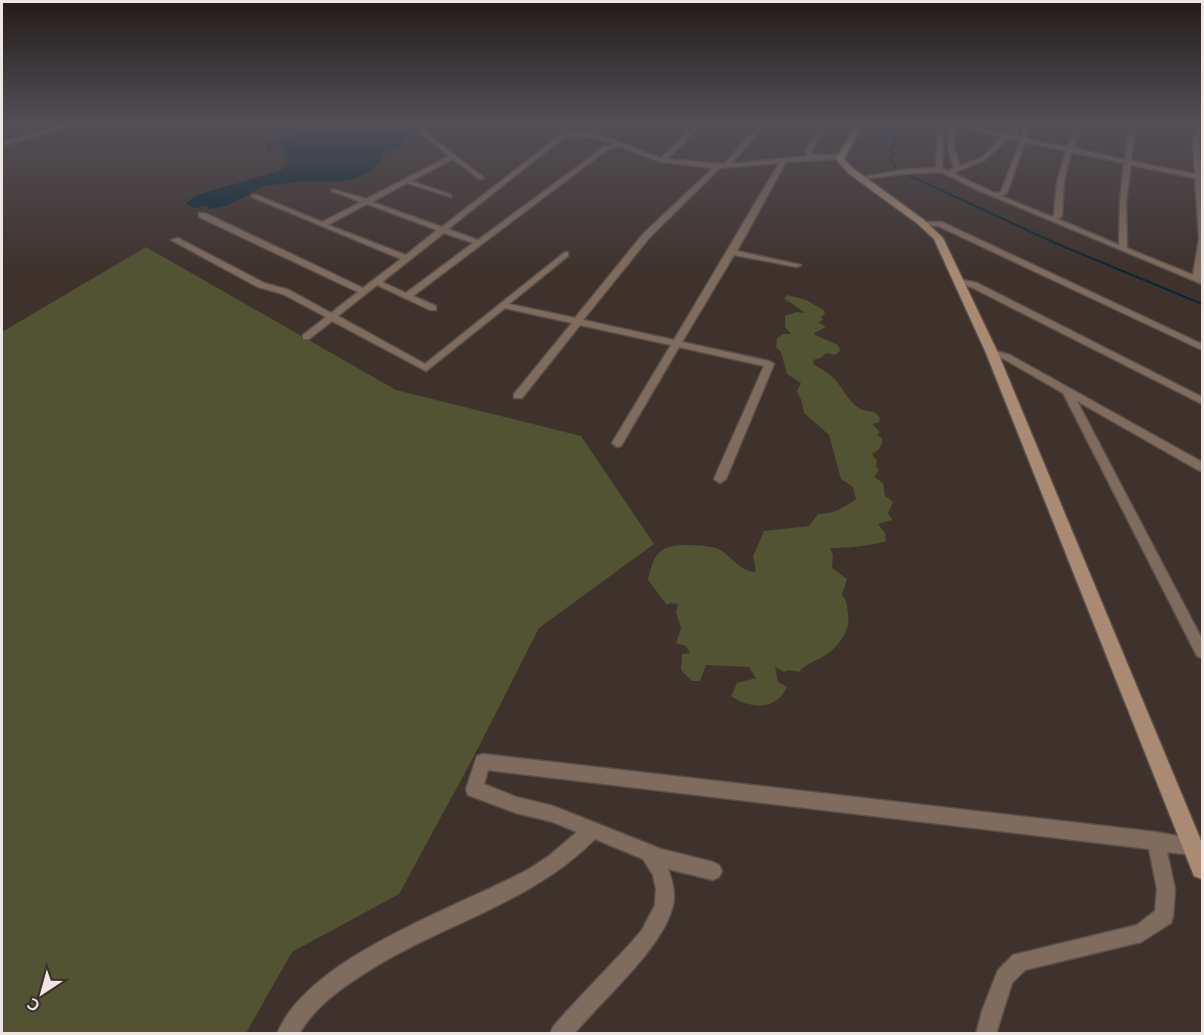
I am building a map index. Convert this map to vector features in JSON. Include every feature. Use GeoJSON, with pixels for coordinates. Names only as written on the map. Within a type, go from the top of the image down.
{"type":"FeatureCollection","features":[{"type":"Feature","properties":{"kind":"main road"},"geometry":{"type":"LineString","coordinates":[[855,174],[924,224],[938,238],[992,353],[1203,868]]}},
{"type":"Feature","properties":{"kind":"street"},"geometry":{"type":"LineString","coordinates":[[322,225],[419,174]]}},
{"type":"Feature","properties":{"kind":"street"},"geometry":{"type":"LineString","coordinates":[[477,174],[482,178]]}},
{"type":"Feature","properties":{"kind":"street"},"geometry":{"type":"LineString","coordinates":[[306,337],[513,174]]}},
{"type":"Feature","properties":{"kind":"street"},"geometry":{"type":"LineString","coordinates":[[407,296],[571,174]]}},
{"type":"Feature","properties":{"kind":"street"},"geometry":{"type":"LineString","coordinates":[[518,396],[646,236],[714,174]]}},
{"type":"Feature","properties":{"kind":"street"},"geometry":{"type":"LineString","coordinates":[[617,443],[776,174]]}},
{"type":"Feature","properties":{"kind":"street"},"geometry":{"type":"LineString","coordinates":[[860,178],[885,174]]}},
{"type":"Feature","properties":{"kind":"street"},"geometry":{"type":"LineString","coordinates":[[959,174],[975,187],[1200,280],[1203,240],[1200,178],[1183,174]]}},
{"type":"Feature","properties":{"kind":"street"},"geometry":{"type":"LineString","coordinates":[[995,195],[1004,193],[1011,174]]}},
{"type":"Feature","properties":{"kind":"street"},"geometry":{"type":"LineString","coordinates":[[1053,219],[1058,216],[1063,174]]}},
{"type":"Feature","properties":{"kind":"street"},"geometry":{"type":"LineString","coordinates":[[1123,248],[1126,174]]}},
{"type":"Feature","properties":{"kind":"street"},"geometry":{"type":"LineString","coordinates":[[406,181],[449,196]]}},
{"type":"Feature","properties":{"kind":"street"},"geometry":{"type":"LineString","coordinates":[[334,190],[479,243]]}},
{"type":"Feature","properties":{"kind":"street"},"geometry":{"type":"LineString","coordinates":[[254,196],[407,258]]}},
{"type":"Feature","properties":{"kind":"street"},"geometry":{"type":"LineString","coordinates":[[202,215],[364,292]]}},
{"type":"Feature","properties":{"kind":"street"},"geometry":{"type":"LineString","coordinates":[[924,224],[939,224],[1203,346]]}},
{"type":"Feature","properties":{"kind":"street"},"geometry":{"type":"LineString","coordinates":[[175,240],[261,285],[286,292],[426,368],[565,254]]}},
{"type":"Feature","properties":{"kind":"street"},"geometry":{"type":"LineString","coordinates":[[732,252],[797,265]]}},
{"type":"Feature","properties":{"kind":"street"},"geometry":{"type":"LineString","coordinates":[[958,280],[974,285],[1203,401]]}},
{"type":"Feature","properties":{"kind":"street"},"geometry":{"type":"LineString","coordinates":[[376,282],[433,308]]}},
{"type":"Feature","properties":{"kind":"street"},"geometry":{"type":"LineString","coordinates":[[503,305],[769,364],[720,479]]}},
{"type":"Feature","properties":{"kind":"street"},"geometry":{"type":"LineString","coordinates":[[992,353],[1007,357],[1203,467]]}},
{"type":"Feature","properties":{"kind":"street"},"geometry":{"type":"LineString","coordinates":[[1067,391],[1203,652]]}},
{"type":"Feature","properties":{"kind":"street"},"geometry":{"type":"LineString","coordinates":[[712,871],[686,866],[591,831],[553,814],[516,805],[474,789],[483,762],[1193,846]]}},
{"type":"Feature","properties":{"kind":"street"},"geometry":{"type":"LineString","coordinates":[[287,1034],[298,1012],[357,965],[426,928],[531,878],[572,852],[591,831]]}},
{"type":"Feature","properties":{"kind":"street"},"geometry":{"type":"LineString","coordinates":[[986,1034],[1005,977],[1020,962],[1141,933],[1164,916],[1166,889],[1156,841]]}},
{"type":"Feature","properties":{"kind":"street"},"geometry":{"type":"LineString","coordinates":[[560,1034],[660,922],[666,887],[656,862],[649,852]]}},
{"type":"Feature","properties":{"kind":"green space"},"geometry":{"type":"Polygon","coordinates":[[[146,247],[396,390],[581,436],[654,544],[539,628],[473,758],[399,894],[292,952],[246,1033],[2,1033],[2,332],[146,247]]]}},
{"type":"Feature","properties":{"kind":"green space"},"geometry":{"type":"Polygon","coordinates":[[[788,295],[806,300],[824,310],[825,314],[821,317],[823,320],[818,322],[826,327],[814,333],[838,345],[840,351],[835,355],[826,353],[821,358],[813,360],[814,365],[835,379],[856,406],[875,413],[880,418],[879,422],[872,424],[880,432],[877,435],[882,438],[880,448],[872,454],[879,470],[874,477],[883,483],[885,496],[893,502],[888,513],[892,520],[878,524],[885,533],[886,541],[830,548],[833,555],[832,568],[847,579],[842,595],[846,601],[848,613],[846,632],[829,652],[799,672],[789,670],[784,672],[775,667],[778,682],[787,687],[782,695],[769,704],[754,705],[731,696],[737,683],[756,678],[749,667],[706,665],[700,681],[692,681],[681,670],[682,654],[690,653],[686,646],[676,643],[681,628],[676,612],[678,604],[667,605],[648,580],[659,552],[678,545],[716,548],[745,569],[756,572],[753,556],[764,531],[809,526],[818,514],[838,510],[856,499],[853,487],[841,479],[829,435],[804,413],[797,391],[801,383],[787,374],[781,352],[776,347],[777,338],[783,334],[791,334],[785,327],[785,316],[797,312],[805,313],[784,298],[788,295]]]}},
{"type":"Feature","properties":{"kind":"water"},"geometry":{"type":"Polygon","coordinates":[[[268,174],[363,174],[341,182],[306,181],[264,186],[229,205],[208,209],[208,206],[193,208],[186,203],[197,195],[268,174]]]}},
{"type":"Feature","properties":{"kind":"waterway"},"geometry":{"type":"LineString","coordinates":[[907,174],[1055,243],[1202,304]]}}]}
